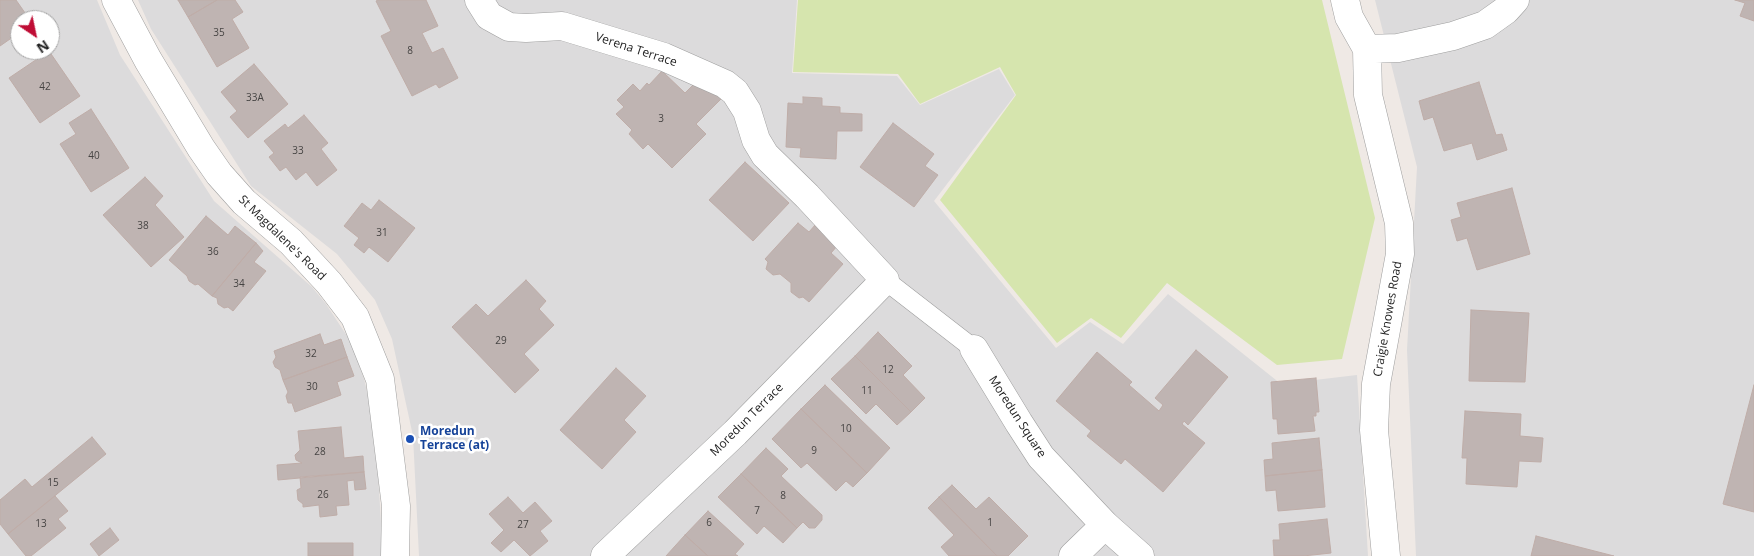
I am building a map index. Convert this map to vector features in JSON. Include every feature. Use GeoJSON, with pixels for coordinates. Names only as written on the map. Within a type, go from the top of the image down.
{"type":"FeatureCollection","features":[{"type":"Feature","properties":{"kind":"street","name":"St Magdalene's Road"},"geometry":{"type":"LineString","coordinates":[[116,0],[148,60],[201,148],[219,174],[244,202],[291,242],[323,276],[355,317],[380,379],[396,506],[395,556]]}},
{"type":"Feature","properties":{"kind":"street","name":"Verena Terrace"},"geometry":{"type":"LineString","coordinates":[[479,0],[489,16],[509,27],[562,26],[664,57],[724,84],[735,92],[747,111],[756,140],[766,155],[886,280]]}},
{"type":"Feature","properties":{"kind":"street","name":"Craigie Knowes Road"},"geometry":{"type":"LineString","coordinates":[[1345,0],[1349,17],[1367,49],[1368,95],[1399,224],[1400,254],[1376,384],[1374,430],[1386,556]]}},
{"type":"Feature","properties":{"kind":"street"},"geometry":{"type":"LineString","coordinates":[[1367,49],[1398,48],[1453,36],[1485,25],[1506,10],[1515,0]]}},
{"type":"Feature","properties":{"kind":"street","name":"Moredun Terrace"},"geometry":{"type":"LineString","coordinates":[[605,556],[735,433],[886,280]]}},
{"type":"Feature","properties":{"kind":"street","name":"Moredun Square"},"geometry":{"type":"LineString","coordinates":[[974,349],[1041,456],[1106,525],[1140,556]]}},
{"type":"Feature","properties":{"kind":"street"},"geometry":{"type":"LineString","coordinates":[[1073,556],[1106,525]]}},
{"type":"Feature","properties":{"kind":"lane"},"geometry":{"type":"LineString","coordinates":[[886,280],[974,349]]}},
{"type":"Feature","properties":{"kind":"shaded area"},"geometry":{"type":"Polygon","coordinates":[[[0,0],[97,0],[120,55],[214,201],[312,287],[326,304],[351,342],[364,379],[375,424],[383,556],[0,556],[0,0]]]}},
{"type":"Feature","properties":{"kind":"shaded area"},"geometry":{"type":"Polygon","coordinates":[[[138,0],[797,0],[792,73],[897,76],[920,105],[999,69],[1015,95],[934,201],[1056,348],[1090,322],[1123,344],[1168,294],[1281,384],[1357,375],[1368,556],[419,556],[413,436],[392,339],[375,300],[337,254],[251,186],[151,29],[138,0]]]}},
{"type":"Feature","properties":{"kind":"shaded area"},"geometry":{"type":"Polygon","coordinates":[[[1375,0],[1754,0],[1754,556],[1416,556],[1407,350],[1417,167],[1375,0]]]}},
{"type":"Feature","properties":{"kind":"green space"},"geometry":{"type":"Polygon","coordinates":[[[798,0],[1322,0],[1375,218],[1342,359],[1277,365],[1167,283],[1121,338],[1091,318],[1057,343],[940,200],[1016,95],[1000,67],[920,104],[898,74],[793,72],[798,0]]]}},
{"type":"Feature","properties":{"kind":"building"},"geometry":{"type":"Polygon","coordinates":[[[0,0],[16,0],[23,10],[10,10],[10,39],[0,46],[0,0]]]}},
{"type":"Feature","properties":{"kind":"building"},"geometry":{"type":"Polygon","coordinates":[[[178,0],[217,0],[188,17],[178,0]]]}},
{"type":"Feature","properties":{"kind":"building"},"geometry":{"type":"Polygon","coordinates":[[[217,0],[235,0],[243,12],[232,19],[249,48],[217,67],[188,17],[217,0]]]}},
{"type":"Feature","properties":{"kind":"building"},"geometry":{"type":"Polygon","coordinates":[[[426,0],[438,26],[422,33],[432,53],[443,48],[458,78],[439,88],[436,84],[412,96],[381,36],[391,31],[376,1],[426,0]]]}},
{"type":"Feature","properties":{"kind":"building"},"geometry":{"type":"Polygon","coordinates":[[[1735,0],[1754,0],[1754,21],[1740,16],[1745,3],[1735,0]]]}},
{"type":"Feature","properties":{"kind":"building"},"geometry":{"type":"Polygon","coordinates":[[[36,60],[55,60],[80,96],[40,123],[9,78],[36,60]]]}},
{"type":"Feature","properties":{"kind":"building"},"geometry":{"type":"Polygon","coordinates":[[[254,64],[288,104],[248,138],[230,117],[237,111],[221,92],[254,64]]]}},
{"type":"Feature","properties":{"kind":"building"},"geometry":{"type":"Polygon","coordinates":[[[662,71],[685,93],[697,81],[708,86],[721,99],[696,124],[706,134],[672,168],[648,144],[643,149],[629,134],[632,130],[616,114],[624,107],[617,100],[633,84],[640,91],[647,83],[649,85],[662,71]]]}},
{"type":"Feature","properties":{"kind":"building"},"geometry":{"type":"Polygon","coordinates":[[[1479,82],[1496,135],[1502,134],[1507,150],[1477,160],[1472,143],[1444,151],[1433,117],[1424,120],[1419,101],[1479,82]]]}},
{"type":"Feature","properties":{"kind":"building"},"geometry":{"type":"Polygon","coordinates":[[[803,97],[822,98],[822,106],[840,107],[840,113],[862,114],[862,131],[837,131],[836,159],[800,157],[801,148],[786,147],[788,103],[803,104],[803,97]]]}},
{"type":"Feature","properties":{"kind":"building"},"geometry":{"type":"Polygon","coordinates":[[[91,109],[129,168],[91,192],[60,144],[76,134],[69,123],[91,109]]]}},
{"type":"Feature","properties":{"kind":"building"},"geometry":{"type":"Polygon","coordinates":[[[304,115],[328,143],[321,149],[337,170],[317,186],[306,172],[296,180],[286,167],[280,171],[269,157],[274,153],[264,141],[285,124],[288,128],[304,115]]]}},
{"type":"Feature","properties":{"kind":"building"},"geometry":{"type":"Polygon","coordinates":[[[893,123],[934,154],[925,166],[938,175],[914,207],[860,167],[893,123]]]}},
{"type":"Feature","properties":{"kind":"building"},"geometry":{"type":"Polygon","coordinates":[[[745,162],[789,203],[753,241],[709,200],[745,162]]]}},
{"type":"Feature","properties":{"kind":"building"},"geometry":{"type":"Polygon","coordinates":[[[145,177],[163,196],[155,205],[184,237],[151,267],[103,215],[145,177]]]}},
{"type":"Feature","properties":{"kind":"building"},"geometry":{"type":"Polygon","coordinates":[[[1512,188],[1530,254],[1477,270],[1467,238],[1457,241],[1451,220],[1461,217],[1457,203],[1512,188]]]}},
{"type":"Feature","properties":{"kind":"building"},"geometry":{"type":"Polygon","coordinates":[[[379,200],[415,228],[388,262],[369,247],[364,253],[354,245],[359,238],[344,226],[362,203],[371,210],[379,200]]]}},
{"type":"Feature","properties":{"kind":"building"},"geometry":{"type":"Polygon","coordinates":[[[206,216],[228,235],[235,226],[256,243],[212,296],[198,284],[195,285],[189,281],[187,276],[169,260],[206,216]]]}},
{"type":"Feature","properties":{"kind":"building"},"geometry":{"type":"Polygon","coordinates":[[[798,223],[809,232],[816,224],[838,245],[831,253],[843,264],[809,302],[791,292],[791,283],[780,274],[773,275],[766,269],[768,262],[765,259],[798,223]]]}},
{"type":"Feature","properties":{"kind":"building"},"geometry":{"type":"Polygon","coordinates":[[[256,243],[263,251],[254,262],[266,271],[233,311],[228,307],[224,308],[218,304],[217,298],[212,296],[256,243]]]}},
{"type":"Feature","properties":{"kind":"building"},"geometry":{"type":"Polygon","coordinates":[[[526,280],[546,301],[539,309],[554,325],[524,354],[539,370],[515,393],[452,327],[476,304],[488,316],[526,280]]]}},
{"type":"Feature","properties":{"kind":"building"},"geometry":{"type":"Polygon","coordinates":[[[1471,310],[1529,313],[1525,382],[1469,381],[1471,310]]]}},
{"type":"Feature","properties":{"kind":"building"},"geometry":{"type":"Polygon","coordinates":[[[878,332],[912,366],[903,375],[925,398],[911,412],[855,356],[878,332]]]}},
{"type":"Feature","properties":{"kind":"building"},"geometry":{"type":"Polygon","coordinates":[[[320,334],[324,345],[341,339],[347,357],[283,380],[280,370],[275,367],[273,362],[276,357],[274,351],[320,334]]]}},
{"type":"Feature","properties":{"kind":"building"},"geometry":{"type":"Polygon","coordinates":[[[1196,350],[1228,377],[1188,425],[1184,421],[1182,424],[1205,443],[1163,492],[1125,459],[1121,464],[1087,436],[1091,431],[1056,401],[1097,352],[1132,382],[1129,385],[1159,411],[1163,405],[1155,398],[1196,350]]]}},
{"type":"Feature","properties":{"kind":"building"},"geometry":{"type":"Polygon","coordinates":[[[855,356],[911,412],[897,425],[876,404],[866,414],[831,379],[855,356]]]}},
{"type":"Feature","properties":{"kind":"building"},"geometry":{"type":"Polygon","coordinates":[[[347,357],[354,376],[337,382],[341,395],[295,412],[292,403],[288,403],[286,396],[288,392],[283,380],[347,357]]]}},
{"type":"Feature","properties":{"kind":"building"},"geometry":{"type":"Polygon","coordinates":[[[616,368],[646,396],[624,420],[636,432],[602,469],[560,430],[616,368]]]}},
{"type":"Feature","properties":{"kind":"building"},"geometry":{"type":"Polygon","coordinates":[[[1316,378],[1319,412],[1316,412],[1316,416],[1313,416],[1315,431],[1278,434],[1277,419],[1273,419],[1271,382],[1316,378]]]}},
{"type":"Feature","properties":{"kind":"building"},"geometry":{"type":"Polygon","coordinates":[[[825,385],[890,448],[867,473],[801,409],[825,385]]]}},
{"type":"Feature","properties":{"kind":"building"},"geometry":{"type":"Polygon","coordinates":[[[1754,385],[1754,512],[1723,504],[1754,385]]]}},
{"type":"Feature","properties":{"kind":"building"},"geometry":{"type":"Polygon","coordinates":[[[801,409],[867,473],[853,487],[846,481],[836,491],[807,463],[801,468],[772,439],[801,409]]]}},
{"type":"Feature","properties":{"kind":"building"},"geometry":{"type":"Polygon","coordinates":[[[1465,411],[1521,414],[1520,436],[1543,438],[1541,462],[1519,461],[1517,487],[1466,484],[1467,458],[1462,458],[1465,411]]]}},
{"type":"Feature","properties":{"kind":"building"},"geometry":{"type":"Polygon","coordinates":[[[341,427],[344,458],[363,456],[364,472],[278,480],[277,465],[302,463],[296,460],[295,455],[300,450],[298,431],[341,427]]]}},
{"type":"Feature","properties":{"kind":"building"},"geometry":{"type":"Polygon","coordinates":[[[92,437],[106,454],[8,534],[0,524],[0,500],[25,479],[32,487],[92,437]]]}},
{"type":"Feature","properties":{"kind":"building"},"geometry":{"type":"Polygon","coordinates":[[[1319,438],[1322,470],[1265,476],[1264,460],[1273,459],[1272,443],[1319,438]]]}},
{"type":"Feature","properties":{"kind":"building"},"geometry":{"type":"Polygon","coordinates":[[[766,448],[788,469],[781,476],[822,515],[822,520],[815,528],[809,528],[803,522],[797,528],[741,474],[766,448]]]}},
{"type":"Feature","properties":{"kind":"building"},"geometry":{"type":"Polygon","coordinates":[[[1322,470],[1325,507],[1278,511],[1276,490],[1266,491],[1265,476],[1322,470]]]}},
{"type":"Feature","properties":{"kind":"building"},"geometry":{"type":"Polygon","coordinates":[[[364,472],[366,489],[355,490],[354,480],[347,481],[349,505],[336,506],[337,515],[320,517],[319,505],[303,507],[303,504],[298,500],[297,490],[301,488],[300,477],[364,472]]]}},
{"type":"Feature","properties":{"kind":"building"},"geometry":{"type":"Polygon","coordinates":[[[741,474],[797,528],[783,543],[764,526],[757,534],[718,497],[741,474]]]}},
{"type":"Feature","properties":{"kind":"building"},"geometry":{"type":"Polygon","coordinates":[[[952,485],[976,509],[989,497],[1028,536],[1008,556],[997,556],[939,497],[952,485]]]}},
{"type":"Feature","properties":{"kind":"building"},"geometry":{"type":"Polygon","coordinates":[[[55,496],[68,511],[58,519],[66,528],[31,556],[26,556],[8,534],[55,496]]]}},
{"type":"Feature","properties":{"kind":"building"},"geometry":{"type":"Polygon","coordinates":[[[508,497],[523,513],[535,502],[552,521],[540,531],[548,541],[530,556],[514,540],[501,552],[491,543],[504,530],[489,514],[508,497]]]}},
{"type":"Feature","properties":{"kind":"building"},"geometry":{"type":"Polygon","coordinates":[[[939,497],[997,556],[949,556],[941,547],[954,535],[928,508],[939,497]]]}},
{"type":"Feature","properties":{"kind":"building"},"geometry":{"type":"Polygon","coordinates":[[[708,511],[744,544],[735,554],[738,556],[708,556],[685,535],[708,511]]]}},
{"type":"Feature","properties":{"kind":"building"},"geometry":{"type":"Polygon","coordinates":[[[1327,519],[1331,553],[1303,556],[1274,556],[1273,540],[1280,540],[1279,524],[1327,519]]]}},
{"type":"Feature","properties":{"kind":"building"},"geometry":{"type":"Polygon","coordinates":[[[110,528],[119,540],[99,556],[90,544],[110,528]]]}},
{"type":"Feature","properties":{"kind":"building"},"geometry":{"type":"Polygon","coordinates":[[[685,535],[708,556],[666,556],[685,535]]]}},
{"type":"Feature","properties":{"kind":"building"},"geometry":{"type":"Polygon","coordinates":[[[1536,536],[1614,556],[1531,556],[1536,536]]]}},
{"type":"Feature","properties":{"kind":"building"},"geometry":{"type":"Polygon","coordinates":[[[308,543],[353,543],[353,556],[308,556],[308,543]]]}},
{"type":"Feature","properties":{"kind":"place","name":"Moredun Terrace (at)"},"geometry":{"type":"Point","coordinates":[410,439]}}]}
